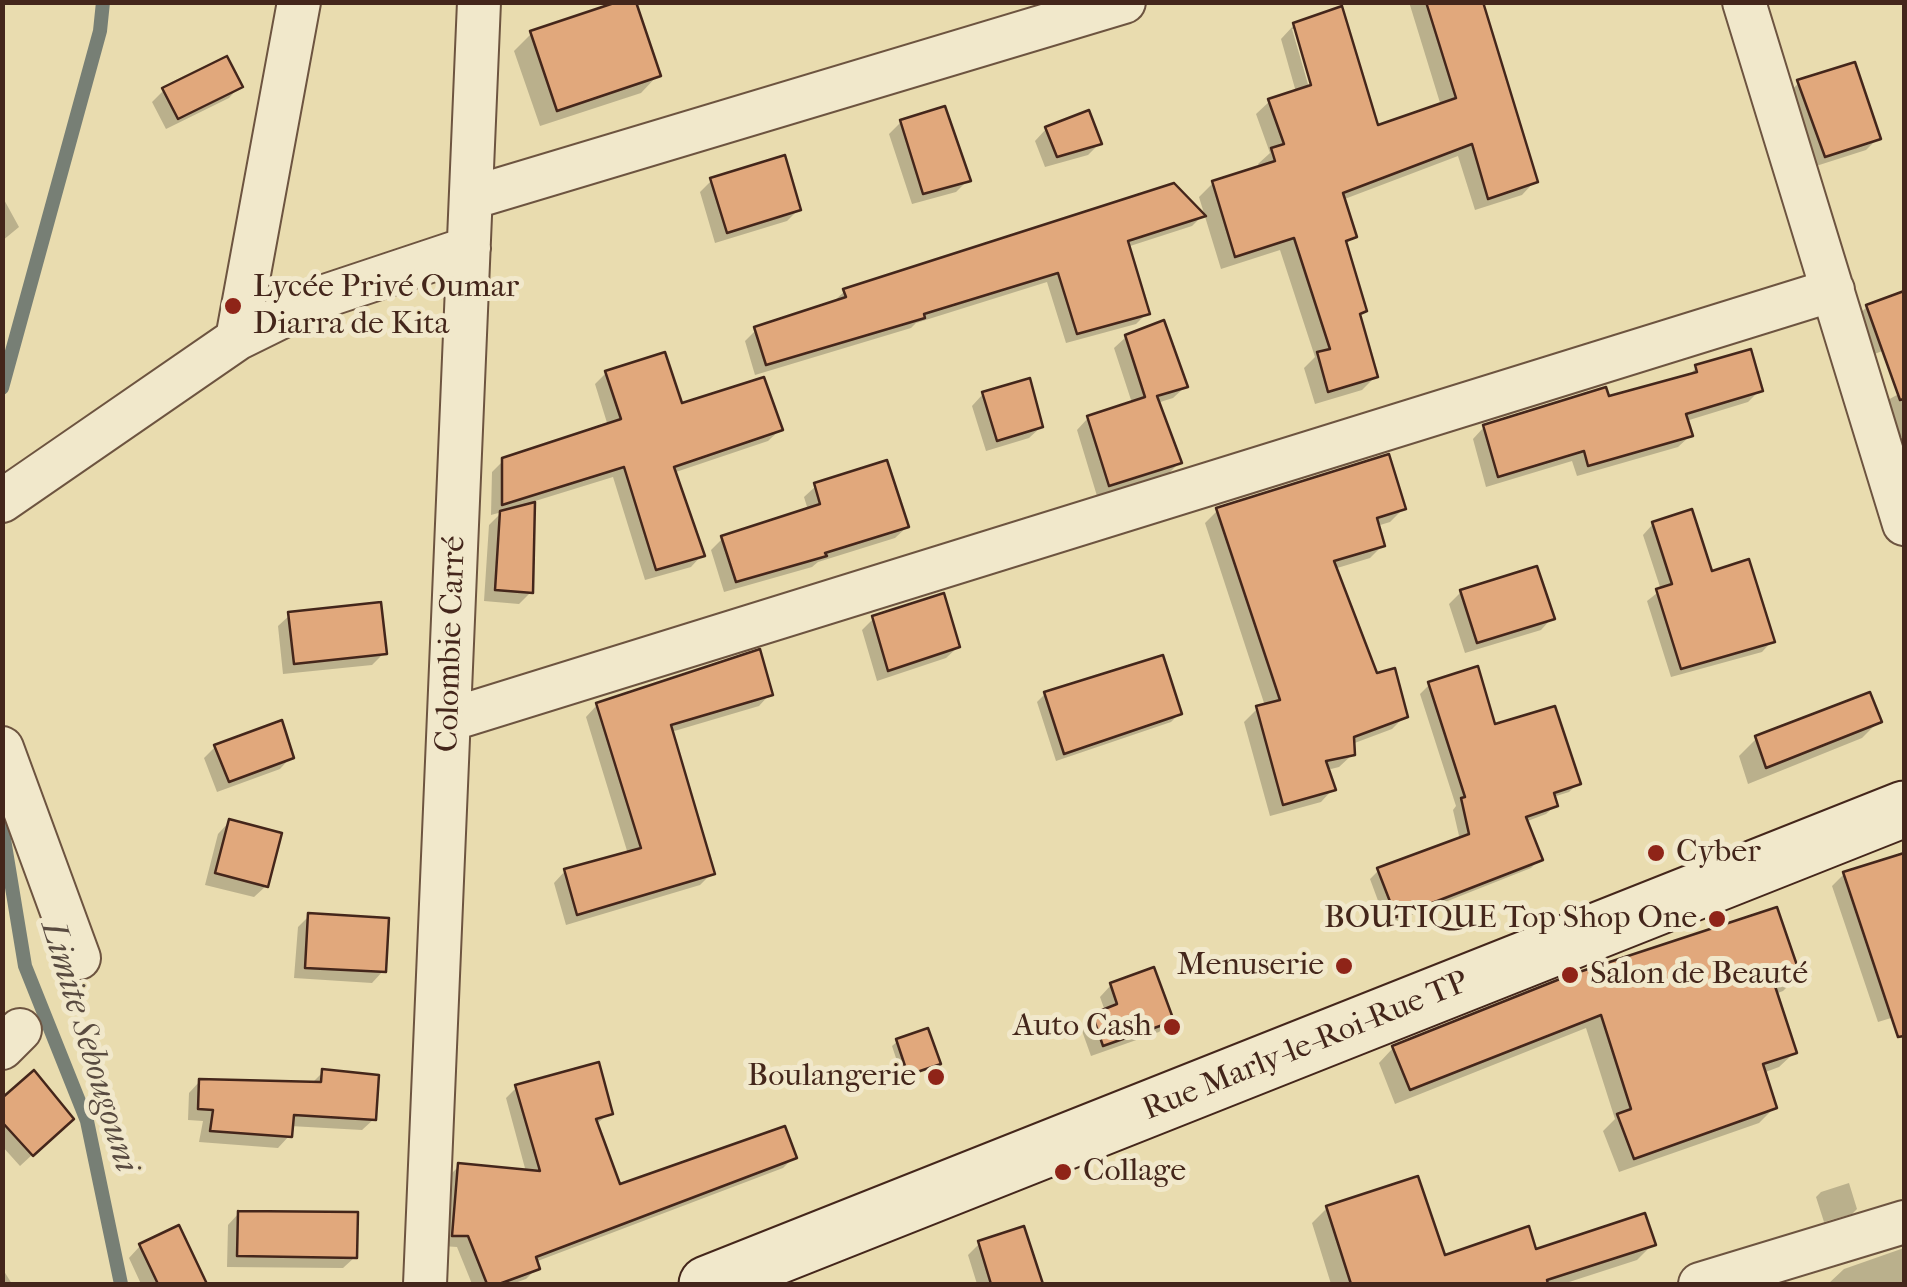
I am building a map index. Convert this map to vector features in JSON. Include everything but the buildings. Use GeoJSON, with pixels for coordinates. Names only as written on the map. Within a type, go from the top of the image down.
{"type":"FeatureCollection","features":[{"type":"Feature","properties":{"kind":"street"},"geometry":{"type":"LineString","coordinates":[[238,339],[300,2]]}},
{"type":"Feature","properties":{"kind":"street","name":"Colombie Carré"},"geometry":{"type":"LineString","coordinates":[[425,1284],[479,2]]}},
{"type":"Feature","properties":{"kind":"street"},"geometry":{"type":"LineString","coordinates":[[471,198],[1124,2]]}},
{"type":"Feature","properties":{"kind":"street"},"geometry":{"type":"LineString","coordinates":[[1744,2],[1904,524]]}},
{"type":"Feature","properties":{"kind":"street"},"geometry":{"type":"LineString","coordinates":[[2,501],[238,339],[322,297],[469,248]]}},
{"type":"Feature","properties":{"kind":"street"},"geometry":{"type":"LineString","coordinates":[[449,720],[1833,290]]}},
{"type":"Feature","properties":{"kind":"street"},"geometry":{"type":"LineString","coordinates":[[2,748],[79,958]]}},
{"type":"Feature","properties":{"kind":"street","name":"Rue Marly-le-Roi-Rue TP"},"geometry":{"type":"LineString","coordinates":[[708,1284],[1904,808]]}},
{"type":"Feature","properties":{"kind":"street"},"geometry":{"type":"LineString","coordinates":[[1700,1284],[1904,1222]]}},
{"type":"Feature","properties":{"kind":"waterway","name":"Limite Sebougouni"},"geometry":{"type":"LineString","coordinates":[[2,388],[100,31],[103,2]]}},
{"type":"Feature","properties":{"kind":"waterway","name":"Limite Sebougouni"},"geometry":{"type":"LineString","coordinates":[[2,827],[25,966],[87,1121],[121,1284]]}},
{"type":"Feature","properties":{"kind":"place","name":"Lycée Privé Oumar Diarra de Kita"},"geometry":{"type":"Point","coordinates":[233,306]}},
{"type":"Feature","properties":{"kind":"place","name":"Cyber"},"geometry":{"type":"Point","coordinates":[1656,853]}},
{"type":"Feature","properties":{"kind":"place","name":"BOUTIQUE Top Shop One"},"geometry":{"type":"Point","coordinates":[1717,919]}},
{"type":"Feature","properties":{"kind":"place","name":"Menuserie"},"geometry":{"type":"Point","coordinates":[1344,966]}},
{"type":"Feature","properties":{"kind":"place","name":"Salon de Beauté"},"geometry":{"type":"Point","coordinates":[1570,975]}},
{"type":"Feature","properties":{"kind":"place","name":"Auto Cash"},"geometry":{"type":"Point","coordinates":[1172,1027]}},
{"type":"Feature","properties":{"kind":"place","name":"Boulangerie"},"geometry":{"type":"Point","coordinates":[936,1077]}},
{"type":"Feature","properties":{"kind":"place","name":"Collage"},"geometry":{"type":"Point","coordinates":[1063,1172]}}]}
